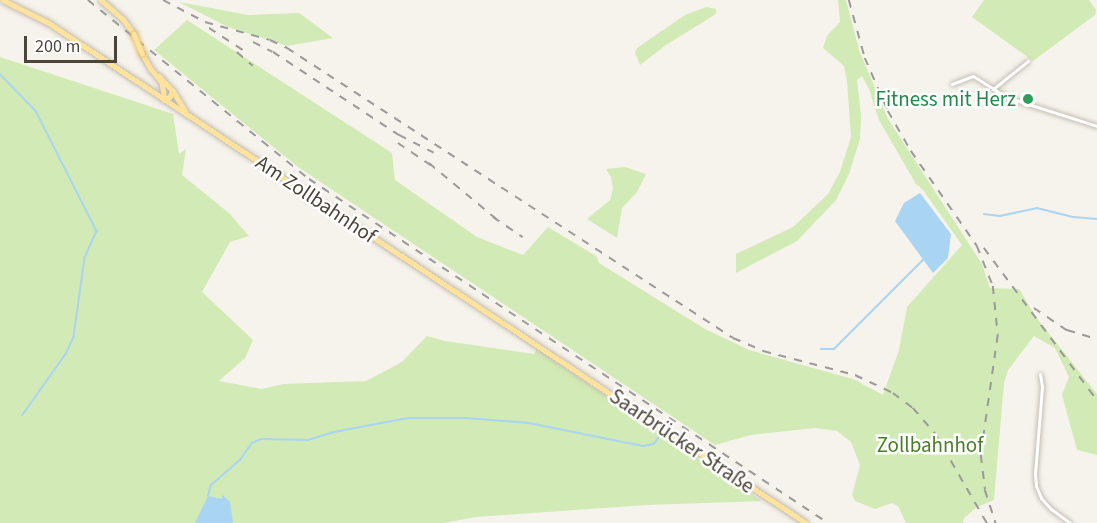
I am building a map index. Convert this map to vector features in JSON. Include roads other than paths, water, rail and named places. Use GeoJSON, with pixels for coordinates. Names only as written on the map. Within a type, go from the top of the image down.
{"type":"FeatureCollection","features":[{"type":"Feature","properties":{"kind":"main road","name":"Am Zollbahnhof"},"geometry":{"type":"LineString","coordinates":[[3,0],[34,13],[557,358]]}},
{"type":"Feature","properties":{"kind":"main road"},"geometry":{"type":"LineString","coordinates":[[101,0],[119,14],[134,34],[149,66],[162,82],[165,100],[173,91]]}},
{"type":"Feature","properties":{"kind":"main road"},"geometry":{"type":"LineString","coordinates":[[149,66],[167,81],[190,116]]}},
{"type":"Feature","properties":{"kind":"main road"},"geometry":{"type":"LineString","coordinates":[[153,92],[160,89],[162,82]]}},
{"type":"Feature","properties":{"kind":"main road","name":"Saarbrücker Straße"},"geometry":{"type":"LineString","coordinates":[[557,358],[806,523]]}},
{"type":"Feature","properties":{"kind":"street"},"geometry":{"type":"LineString","coordinates":[[993,89],[1028,61]]}},
{"type":"Feature","properties":{"kind":"street"},"geometry":{"type":"LineString","coordinates":[[951,84],[962,82],[971,75],[1006,97],[1097,126]]}},
{"type":"Feature","properties":{"kind":"street"},"geometry":{"type":"LineString","coordinates":[[1040,374],[1042,387],[1036,486],[1041,498],[1051,509],[1071,523]]}},
{"type":"Feature","properties":{"kind":"water"},"geometry":{"type":"Polygon","coordinates":[[[920,193],[951,234],[948,258],[933,273],[895,221],[904,203],[920,193]]]}},
{"type":"Feature","properties":{"kind":"water"},"geometry":{"type":"Polygon","coordinates":[[[223,495],[230,502],[233,523],[195,523],[208,496],[221,499],[223,495]]]}},
{"type":"Feature","properties":{"kind":"waterway"},"geometry":{"type":"LineString","coordinates":[[0,74],[36,111],[97,231],[85,258],[74,337],[67,353],[23,415]]}},
{"type":"Feature","properties":{"kind":"waterway"},"geometry":{"type":"LineString","coordinates":[[984,214],[1000,216],[1037,208],[1074,217],[1097,219]]}},
{"type":"Feature","properties":{"kind":"waterway"},"geometry":{"type":"LineString","coordinates":[[821,349],[834,349],[923,260]]}},
{"type":"Feature","properties":{"kind":"waterway"},"geometry":{"type":"LineString","coordinates":[[208,496],[211,485],[240,460],[252,443],[262,439],[308,440],[334,432],[408,418],[466,418],[529,423],[643,446],[654,444],[661,434]]}},
{"type":"Feature","properties":{"kind":"railway"},"geometry":{"type":"LineString","coordinates":[[88,0],[309,179],[828,523]]}},
{"type":"Feature","properties":{"kind":"railway"},"geometry":{"type":"LineString","coordinates":[[163,0],[205,22],[270,40],[287,48],[733,338],[763,351],[855,375],[893,393],[913,408],[935,433],[987,523]]}},
{"type":"Feature","properties":{"kind":"railway"},"geometry":{"type":"LineString","coordinates":[[849,0],[865,58],[888,111],[911,151],[977,246],[993,286],[998,335],[981,455],[985,490],[996,523]]}},
{"type":"Feature","properties":{"kind":"railway"},"geometry":{"type":"LineString","coordinates":[[209,28],[249,54]]}},
{"type":"Feature","properties":{"kind":"railway"},"geometry":{"type":"LineString","coordinates":[[253,42],[273,52],[399,135],[434,153]]}},
{"type":"Feature","properties":{"kind":"railway"},"geometry":{"type":"LineString","coordinates":[[237,52],[253,66]]}},
{"type":"Feature","properties":{"kind":"railway"},"geometry":{"type":"LineString","coordinates":[[398,143],[435,168]]}},
{"type":"Feature","properties":{"kind":"railway"},"geometry":{"type":"LineString","coordinates":[[429,163],[500,222]]}},
{"type":"Feature","properties":{"kind":"railway"},"geometry":{"type":"LineString","coordinates":[[493,217],[523,237]]}},
{"type":"Feature","properties":{"kind":"railway"},"geometry":{"type":"LineString","coordinates":[[984,248],[1097,400]]}},
{"type":"Feature","properties":{"kind":"railway"},"geometry":{"type":"LineString","coordinates":[[1034,308],[1067,330],[1097,339]]}},
{"type":"Feature","properties":{"kind":"place","name":"Fitness mit Herz"},"geometry":{"type":"Point","coordinates":[1028,99]}},
{"type":"Feature","properties":{"kind":"park label","name":"Zollbahnhof"},"geometry":{"type":"Point","coordinates":[930,445]}}]}
